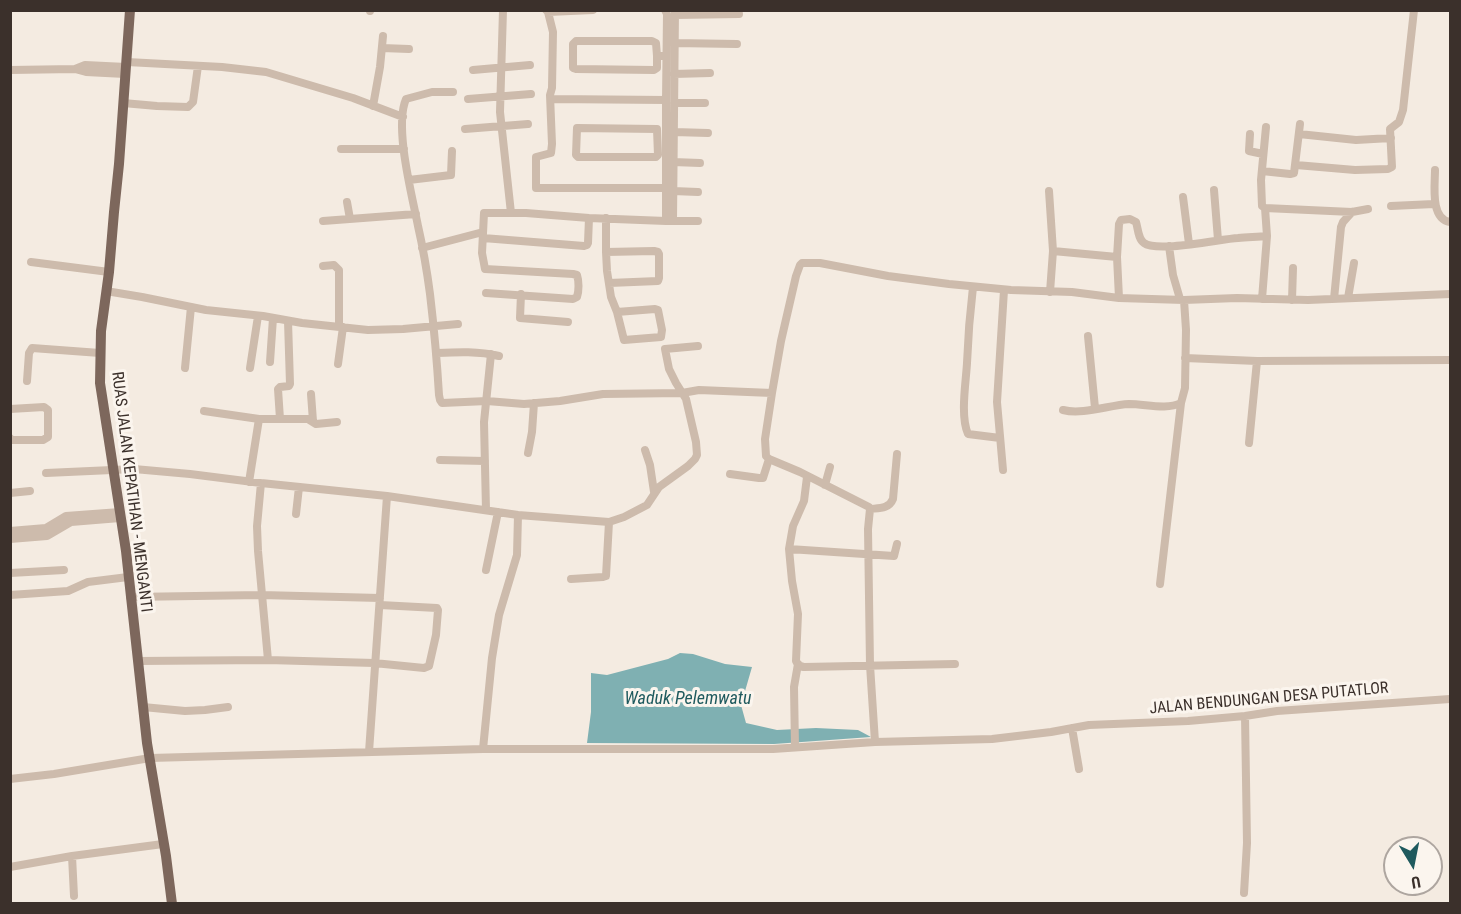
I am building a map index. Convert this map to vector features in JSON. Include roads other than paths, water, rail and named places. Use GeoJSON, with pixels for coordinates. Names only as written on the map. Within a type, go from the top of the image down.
{"type":"FeatureCollection","features":[{"type":"Feature","properties":{"kind":"main road","name":"RUAS JALAN KEPATIHAN - MENGANTI"},"geometry":{"type":"LineString","coordinates":[[130,10],[110,272],[104,306],[100,354],[100,383],[120,515],[150,758],[172,903]]}},
{"type":"Feature","properties":{"kind":"street"},"geometry":{"type":"LineString","coordinates":[[503,10],[501,126],[511,213]]}},
{"type":"Feature","properties":{"kind":"street"},"geometry":{"type":"LineString","coordinates":[[593,10],[547,11],[553,32],[552,152],[536,157],[536,188],[698,192]]}},
{"type":"Feature","properties":{"kind":"street"},"geometry":{"type":"LineString","coordinates":[[665,10],[667,14],[666,56],[674,132],[669,221]]}},
{"type":"Feature","properties":{"kind":"street"},"geometry":{"type":"LineString","coordinates":[[1296,165],[1355,170],[1392,167],[1390,129],[1399,122],[1403,110],[1414,10]]}},
{"type":"Feature","properties":{"kind":"street"},"geometry":{"type":"LineString","coordinates":[[670,190],[662,143],[655,128],[577,128],[576,155],[578,157],[656,157],[662,143],[674,74],[675,13],[739,14]]}},
{"type":"Feature","properties":{"kind":"street"},"geometry":{"type":"LineString","coordinates":[[373,106],[383,36]]}},
{"type":"Feature","properties":{"kind":"street"},"geometry":{"type":"LineString","coordinates":[[576,41],[652,41],[656,43],[657,56],[657,68],[654,70],[573,68],[573,44],[576,41]]}},
{"type":"Feature","properties":{"kind":"street"},"geometry":{"type":"LineString","coordinates":[[675,43],[737,44]]}},
{"type":"Feature","properties":{"kind":"street"},"geometry":{"type":"LineString","coordinates":[[382,48],[409,49]]}},
{"type":"Feature","properties":{"kind":"street"},"geometry":{"type":"LineString","coordinates":[[657,56],[666,56]]}},
{"type":"Feature","properties":{"kind":"street"},"geometry":{"type":"LineString","coordinates":[[474,70],[530,65]]}},
{"type":"Feature","properties":{"kind":"street"},"geometry":{"type":"LineString","coordinates":[[123,103],[169,107],[188,106],[193,102],[198,66]]}},
{"type":"Feature","properties":{"kind":"street"},"geometry":{"type":"LineString","coordinates":[[10,69],[75,69],[86,72],[126,68],[198,66],[266,72],[353,98],[403,117]]}},
{"type":"Feature","properties":{"kind":"street"},"geometry":{"type":"LineString","coordinates":[[674,74],[710,73]]}},
{"type":"Feature","properties":{"kind":"street"},"geometry":{"type":"LineString","coordinates":[[453,92],[432,92],[408,97],[405,101],[403,117],[404,149],[430,296],[439,395],[442,403],[487,401],[534,404],[603,394],[682,393],[706,390],[772,393]]}},
{"type":"Feature","properties":{"kind":"street"},"geometry":{"type":"LineString","coordinates":[[468,99],[531,94]]}},
{"type":"Feature","properties":{"kind":"street"},"geometry":{"type":"LineString","coordinates":[[551,99],[705,103]]}},
{"type":"Feature","properties":{"kind":"street"},"geometry":{"type":"LineString","coordinates":[[465,129],[528,124]]}},
{"type":"Feature","properties":{"kind":"street"},"geometry":{"type":"LineString","coordinates":[[1262,171],[1292,173],[1295,171],[1300,124]]}},
{"type":"Feature","properties":{"kind":"street"},"geometry":{"type":"LineString","coordinates":[[1262,299],[1267,236],[1265,208],[1262,206],[1266,127]]}},
{"type":"Feature","properties":{"kind":"street"},"geometry":{"type":"LineString","coordinates":[[674,132],[708,133]]}},
{"type":"Feature","properties":{"kind":"street"},"geometry":{"type":"LineString","coordinates":[[1250,134],[1249,151],[1263,154]]}},
{"type":"Feature","properties":{"kind":"street"},"geometry":{"type":"LineString","coordinates":[[1299,134],[1356,140],[1390,138]]}},
{"type":"Feature","properties":{"kind":"street"},"geometry":{"type":"LineString","coordinates":[[341,149],[404,149]]}},
{"type":"Feature","properties":{"kind":"street"},"geometry":{"type":"LineString","coordinates":[[409,180],[451,175],[452,151]]}},
{"type":"Feature","properties":{"kind":"street"},"geometry":{"type":"LineString","coordinates":[[673,162],[700,163]]}},
{"type":"Feature","properties":{"kind":"street"},"geometry":{"type":"LineString","coordinates":[[1435,170],[1434,204],[1441,218],[1450,222]]}},
{"type":"Feature","properties":{"kind":"street"},"geometry":{"type":"LineString","coordinates":[[1214,190],[1218,240]]}},
{"type":"Feature","properties":{"kind":"street"},"geometry":{"type":"LineString","coordinates":[[1049,191],[1053,251],[1050,292]]}},
{"type":"Feature","properties":{"kind":"street"},"geometry":{"type":"LineString","coordinates":[[1183,197],[1189,244]]}},
{"type":"Feature","properties":{"kind":"street"},"geometry":{"type":"LineString","coordinates":[[347,202],[350,219]]}},
{"type":"Feature","properties":{"kind":"street"},"geometry":{"type":"LineString","coordinates":[[1391,206],[1434,204]]}},
{"type":"Feature","properties":{"kind":"street"},"geometry":{"type":"LineString","coordinates":[[1265,208],[1352,212],[1368,209]]}},
{"type":"Feature","properties":{"kind":"street"},"geometry":{"type":"LineString","coordinates":[[1334,299],[1341,227],[1352,212]]}},
{"type":"Feature","properties":{"kind":"street"},"geometry":{"type":"LineString","coordinates":[[486,293],[573,299],[578,295],[578,279],[577,275],[573,274],[485,269],[482,253],[484,213],[698,221]]}},
{"type":"Feature","properties":{"kind":"street"},"geometry":{"type":"LineString","coordinates":[[323,221],[416,214]]}},
{"type":"Feature","properties":{"kind":"street"},"geometry":{"type":"LineString","coordinates":[[422,248],[483,235],[584,246],[588,243],[590,218]]}},
{"type":"Feature","properties":{"kind":"street"},"geometry":{"type":"LineString","coordinates":[[604,218],[611,297],[624,340],[661,337],[658,310],[617,312]]}},
{"type":"Feature","properties":{"kind":"street"},"geometry":{"type":"LineString","coordinates":[[1119,298],[1118,256],[1121,220],[1134,220],[1141,240],[1150,246],[1267,236]]}},
{"type":"Feature","properties":{"kind":"street"},"geometry":{"type":"LineString","coordinates":[[1160,584],[1181,403],[1185,388],[1186,330],[1182,300],[1173,275],[1169,246]]}},
{"type":"Feature","properties":{"kind":"street"},"geometry":{"type":"LineString","coordinates":[[606,252],[654,251],[659,254],[658,281],[609,283]]}},
{"type":"Feature","properties":{"kind":"street"},"geometry":{"type":"LineString","coordinates":[[1053,251],[1118,256]]}},
{"type":"Feature","properties":{"kind":"street"},"geometry":{"type":"LineString","coordinates":[[31,262],[110,272]]}},
{"type":"Feature","properties":{"kind":"street"},"geometry":{"type":"LineString","coordinates":[[1348,298],[1354,262]]}},
{"type":"Feature","properties":{"kind":"street"},"geometry":{"type":"LineString","coordinates":[[897,454],[893,499],[889,506],[870,509],[766,456],[765,438],[781,341],[796,276],[802,263],[820,263],[888,276],[1004,290],[1072,292],[1119,298],[1292,300],[1450,294]]}},
{"type":"Feature","properties":{"kind":"street"},"geometry":{"type":"LineString","coordinates":[[323,266],[334,265],[339,270],[341,326],[338,363]]}},
{"type":"Feature","properties":{"kind":"street"},"geometry":{"type":"LineString","coordinates":[[1292,300],[1293,268]]}},
{"type":"Feature","properties":{"kind":"street"},"geometry":{"type":"LineString","coordinates":[[973,286],[964,397],[966,429],[968,434],[1000,438]]}},
{"type":"Feature","properties":{"kind":"street"},"geometry":{"type":"LineString","coordinates":[[1003,470],[998,402],[1004,290]]}},
{"type":"Feature","properties":{"kind":"street"},"geometry":{"type":"LineString","coordinates":[[106,291],[191,307],[368,330],[458,324]]}},
{"type":"Feature","properties":{"kind":"street"},"geometry":{"type":"LineString","coordinates":[[521,294],[520,318],[568,322]]}},
{"type":"Feature","properties":{"kind":"street"},"geometry":{"type":"LineString","coordinates":[[185,368],[191,307]]}},
{"type":"Feature","properties":{"kind":"street"},"geometry":{"type":"LineString","coordinates":[[250,368],[258,316]]}},
{"type":"Feature","properties":{"kind":"street"},"geometry":{"type":"LineString","coordinates":[[270,362],[273,318]]}},
{"type":"Feature","properties":{"kind":"street"},"geometry":{"type":"LineString","coordinates":[[280,419],[278,389],[290,384],[288,321]]}},
{"type":"Feature","properties":{"kind":"street"},"geometry":{"type":"LineString","coordinates":[[1088,336],[1095,408]]}},
{"type":"Feature","properties":{"kind":"street"},"geometry":{"type":"LineString","coordinates":[[46,473],[134,470],[190,474],[387,496],[518,515],[609,522],[646,505],[654,492],[695,459],[697,451],[686,399],[669,369],[664,349],[698,346]]}},
{"type":"Feature","properties":{"kind":"street"},"geometry":{"type":"LineString","coordinates":[[27,381],[29,353],[32,348],[100,354]]}},
{"type":"Feature","properties":{"kind":"street"},"geometry":{"type":"LineString","coordinates":[[436,353],[471,352],[495,355],[484,434],[486,510]]}},
{"type":"Feature","properties":{"kind":"street"},"geometry":{"type":"LineString","coordinates":[[1185,358],[1257,361],[1450,360]]}},
{"type":"Feature","properties":{"kind":"street"},"geometry":{"type":"LineString","coordinates":[[1249,442],[1257,361]]}},
{"type":"Feature","properties":{"kind":"street"},"geometry":{"type":"LineString","coordinates":[[311,394],[313,422]]}},
{"type":"Feature","properties":{"kind":"street"},"geometry":{"type":"LineString","coordinates":[[1064,410],[1083,411],[1130,404],[1150,406],[1181,403]]}},
{"type":"Feature","properties":{"kind":"street"},"geometry":{"type":"LineString","coordinates":[[528,453],[534,404]]}},
{"type":"Feature","properties":{"kind":"street"},"geometry":{"type":"LineString","coordinates":[[10,410],[44,407],[48,410],[47,439],[12,440],[10,438]]}},
{"type":"Feature","properties":{"kind":"street"},"geometry":{"type":"LineString","coordinates":[[204,411],[259,419],[308,419],[316,424],[337,422]]}},
{"type":"Feature","properties":{"kind":"street"},"geometry":{"type":"LineString","coordinates":[[249,482],[259,419]]}},
{"type":"Feature","properties":{"kind":"street"},"geometry":{"type":"LineString","coordinates":[[645,450],[654,492]]}},
{"type":"Feature","properties":{"kind":"street"},"geometry":{"type":"LineString","coordinates":[[730,474],[764,478],[769,459]]}},
{"type":"Feature","properties":{"kind":"street"},"geometry":{"type":"LineString","coordinates":[[440,460],[485,461]]}},
{"type":"Feature","properties":{"kind":"street"},"geometry":{"type":"LineString","coordinates":[[825,485],[830,467]]}},
{"type":"Feature","properties":{"kind":"street"},"geometry":{"type":"LineString","coordinates":[[795,747],[794,687],[798,664],[796,661],[798,614],[789,549],[793,526],[804,501],[807,477]]}},
{"type":"Feature","properties":{"kind":"street"},"geometry":{"type":"LineString","coordinates":[[261,483],[257,526],[268,660]]}},
{"type":"Feature","properties":{"kind":"street"},"geometry":{"type":"LineString","coordinates":[[296,514],[299,487]]}},
{"type":"Feature","properties":{"kind":"street"},"geometry":{"type":"LineString","coordinates":[[10,493],[30,491]]}},
{"type":"Feature","properties":{"kind":"street"},"geometry":{"type":"LineString","coordinates":[[369,752],[387,496]]}},
{"type":"Feature","properties":{"kind":"street"},"geometry":{"type":"LineString","coordinates":[[870,509],[868,529],[870,665],[875,742]]}},
{"type":"Feature","properties":{"kind":"street"},"geometry":{"type":"LineString","coordinates":[[486,570],[498,512]]}},
{"type":"Feature","properties":{"kind":"street"},"geometry":{"type":"LineString","coordinates":[[10,539],[44,537],[66,516],[79,518],[120,515]]}},
{"type":"Feature","properties":{"kind":"street"},"geometry":{"type":"LineString","coordinates":[[483,749],[492,658],[499,615],[517,555],[518,515]]}},
{"type":"Feature","properties":{"kind":"street"},"geometry":{"type":"LineString","coordinates":[[571,579],[606,576],[609,522]]}},
{"type":"Feature","properties":{"kind":"street"},"geometry":{"type":"LineString","coordinates":[[10,531],[60,524]]}},
{"type":"Feature","properties":{"kind":"street"},"geometry":{"type":"LineString","coordinates":[[789,549],[894,556],[897,544]]}},
{"type":"Feature","properties":{"kind":"street"},"geometry":{"type":"LineString","coordinates":[[10,573],[64,570]]}},
{"type":"Feature","properties":{"kind":"street"},"geometry":{"type":"LineString","coordinates":[[10,595],[68,591],[88,582],[128,577]]}},
{"type":"Feature","properties":{"kind":"street"},"geometry":{"type":"LineString","coordinates":[[130,597],[261,595],[435,606],[438,610],[436,635],[427,667],[268,660],[138,661]]}},
{"type":"Feature","properties":{"kind":"street"},"geometry":{"type":"LineString","coordinates":[[798,664],[804,667],[956,664]]}},
{"type":"Feature","properties":{"kind":"street","name":"JALAN BENDUNGAN DESA PUTATLOR"},"geometry":{"type":"LineString","coordinates":[[10,779],[150,758],[483,749],[773,749],[875,742],[992,739],[1072,729],[1086,725],[1188,721],[1277,711],[1450,699]]}},
{"type":"Feature","properties":{"kind":"street"},"geometry":{"type":"LineString","coordinates":[[143,707],[185,711],[228,707]]}},
{"type":"Feature","properties":{"kind":"street"},"geometry":{"type":"LineString","coordinates":[[1244,892],[1247,843],[1245,716]]}},
{"type":"Feature","properties":{"kind":"street"},"geometry":{"type":"LineString","coordinates":[[1072,729],[1079,769]]}},
{"type":"Feature","properties":{"kind":"street"},"geometry":{"type":"LineString","coordinates":[[10,867],[164,844]]}},
{"type":"Feature","properties":{"kind":"street"},"geometry":{"type":"LineString","coordinates":[[72,856],[74,897]]}},
{"type":"Feature","properties":{"kind":"water","name":"Waduk Pelemwatu"},"geometry":{"type":"Polygon","coordinates":[[[680,653],[693,654],[725,664],[752,667],[741,705],[746,723],[777,730],[816,728],[858,730],[871,737],[774,744],[587,743],[591,712],[591,673],[607,675],[668,659],[680,653]]]}}]}
